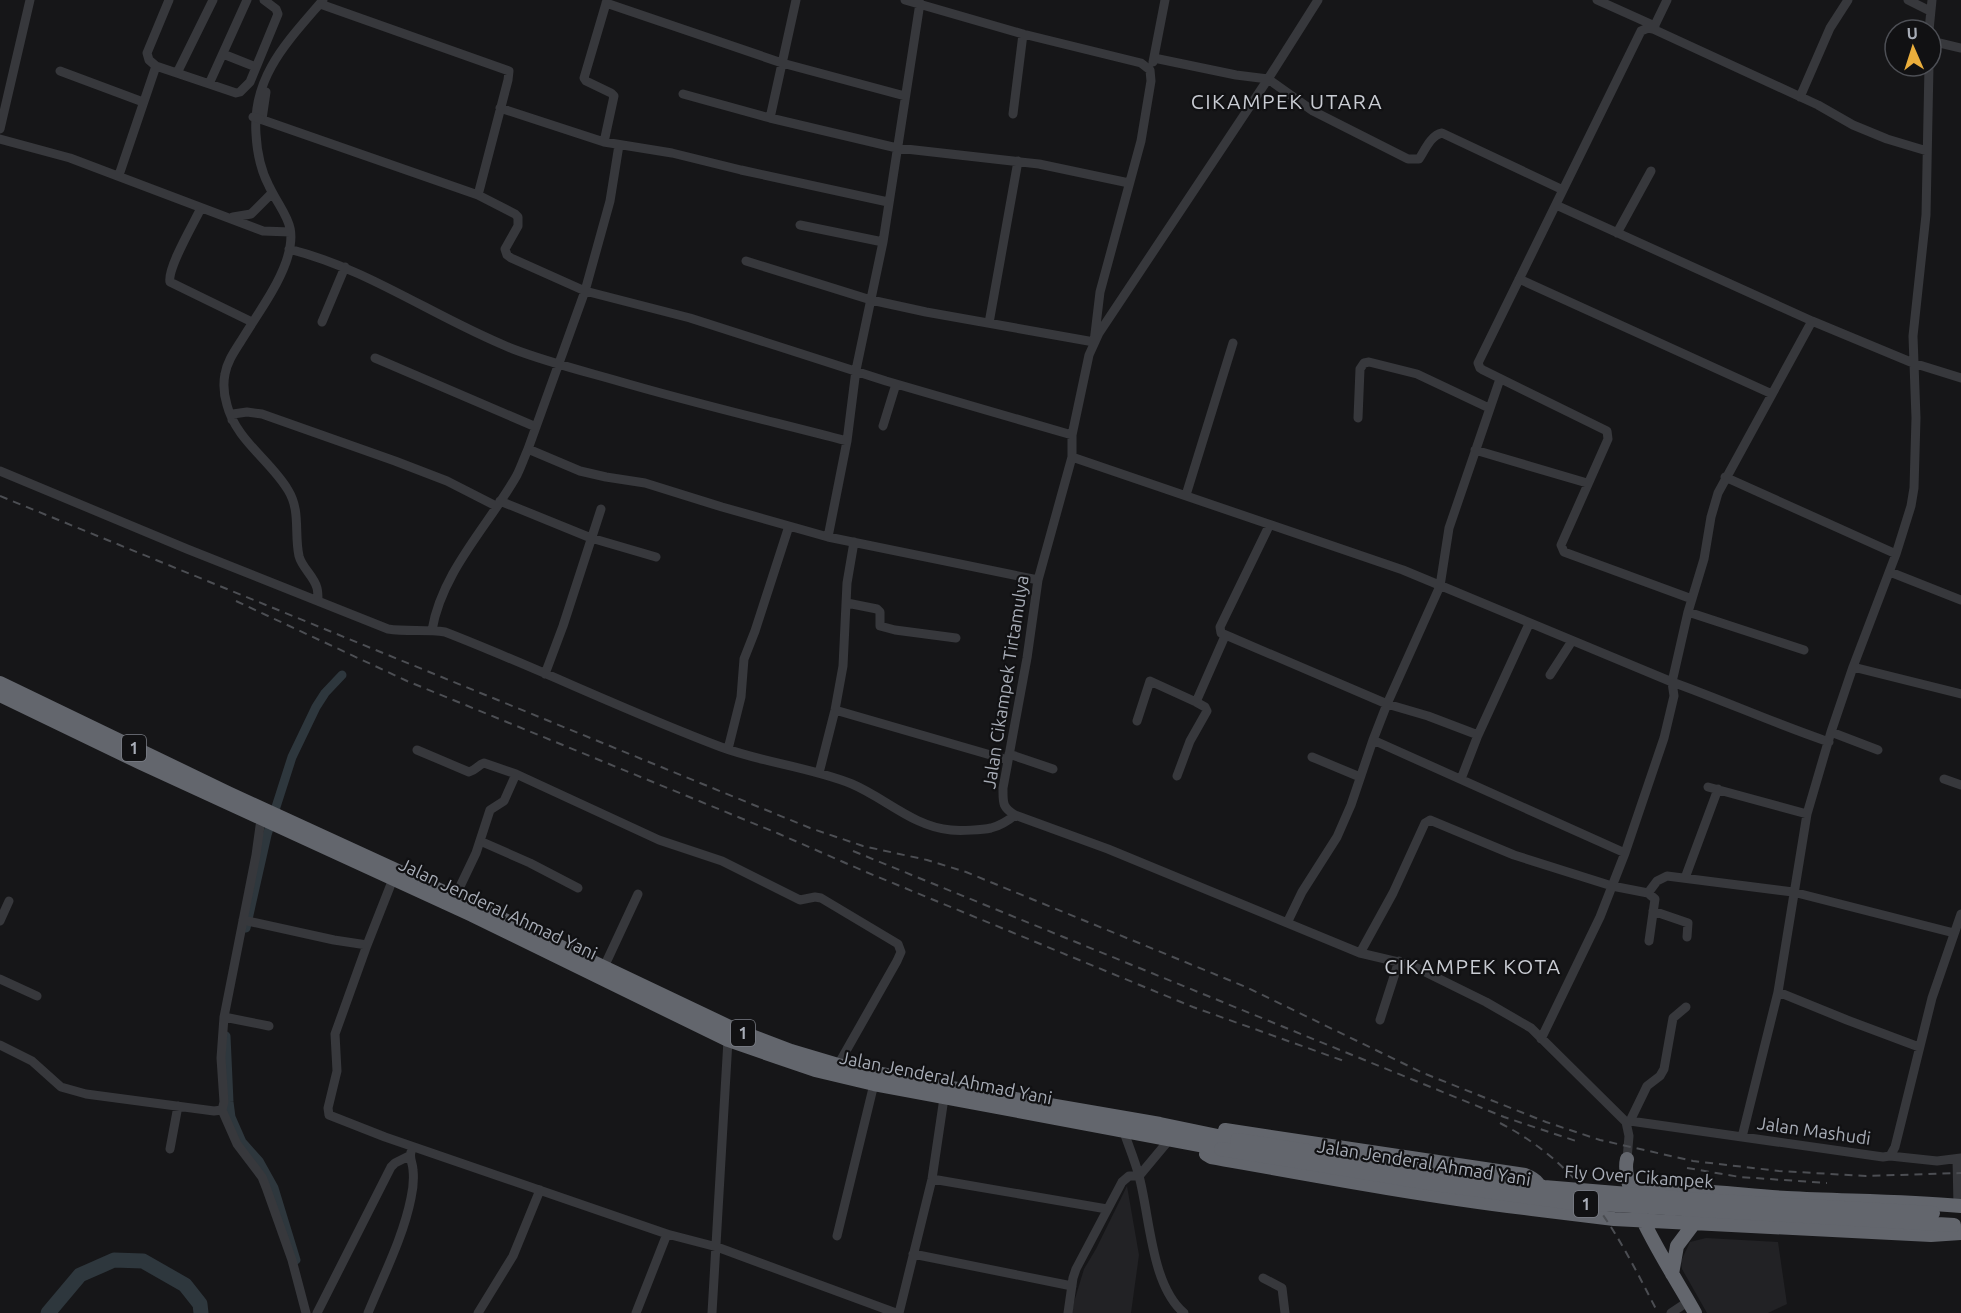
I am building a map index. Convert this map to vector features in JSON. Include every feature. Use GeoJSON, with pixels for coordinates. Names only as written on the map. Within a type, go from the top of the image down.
{"type":"FeatureCollection","features":[{"type":"Feature","properties":{"kind":"highway","name":"Jalan Jenderal Ahmad Yani"},"geometry":{"type":"LineString","coordinates":[[0,683],[264,817]]}},
{"type":"Feature","properties":{"kind":"highway","name":"Jalan Jenderal Ahmad Yani"},"geometry":{"type":"LineString","coordinates":[[0,695],[264,817],[455,897],[604,967],[732,1035],[838,1065],[1237,1140]]}},
{"type":"Feature","properties":{"kind":"highway","name":"Jalan Jenderal Ahmad Yani"},"geometry":{"type":"LineString","coordinates":[[282,824],[393,879],[732,1035],[814,1070],[874,1084],[1189,1144],[1446,1186],[1564,1202],[1959,1218]]}},
{"type":"Feature","properties":{"kind":"highway"},"geometry":{"type":"LineString","coordinates":[[1160,1124],[1209,1127],[1525,1175],[1536,1179],[1540,1185],[1541,1197],[1532,1209]]}},
{"type":"Feature","properties":{"kind":"highway","name":"Fly Over Cikampek"},"geometry":{"type":"LineString","coordinates":[[1237,1140],[1544,1187],[1701,1200],[1933,1213],[1959,1218]]}},
{"type":"Feature","properties":{"kind":"highway"},"geometry":{"type":"LineString","coordinates":[[1189,1144],[1210,1156],[1411,1192],[1607,1219],[1931,1235],[1959,1218]]}},
{"type":"Feature","properties":{"kind":"highway"},"geometry":{"type":"LineString","coordinates":[[1627,1159],[1631,1163],[1633,1174],[1641,1183],[1666,1189]]}},
{"type":"Feature","properties":{"kind":"highway"},"geometry":{"type":"LineString","coordinates":[[1627,1159],[1626,1174],[1642,1221],[1692,1307]]}},
{"type":"Feature","properties":{"kind":"highway"},"geometry":{"type":"LineString","coordinates":[[1632,1191],[1666,1189],[1787,1198],[1880,1200],[1959,1218]]}},
{"type":"Feature","properties":{"kind":"highway"},"geometry":{"type":"LineString","coordinates":[[1672,1274],[1677,1246],[1700,1214],[1699,1200],[1690,1191]]}},
{"type":"Feature","properties":{"kind":"street"},"geometry":{"type":"LineString","coordinates":[[0,129],[30,0]]}},
{"type":"Feature","properties":{"kind":"street"},"geometry":{"type":"LineString","coordinates":[[169,0],[147,53],[149,60],[156,66],[236,93],[250,82],[278,14],[276,9],[264,0]]}},
{"type":"Feature","properties":{"kind":"street"},"geometry":{"type":"LineString","coordinates":[[177,73],[213,0]]}},
{"type":"Feature","properties":{"kind":"street"},"geometry":{"type":"LineString","coordinates":[[209,84],[247,0]]}},
{"type":"Feature","properties":{"kind":"street"},"geometry":{"type":"LineString","coordinates":[[770,118],[796,0]]}},
{"type":"Feature","properties":{"kind":"street"},"geometry":{"type":"LineString","coordinates":[[905,0],[973,21],[1141,63],[1150,70]]}},
{"type":"Feature","properties":{"kind":"street"},"geometry":{"type":"LineString","coordinates":[[746,261],[871,300],[1094,342],[1100,292],[1141,141],[1149,101],[1150,70],[1165,0]]}},
{"type":"Feature","properties":{"kind":"street","name":"Jalan Cikampek Tirtamulya"},"geometry":{"type":"LineString","coordinates":[[1015,815],[1006,809],[1003,788],[1028,658],[1038,580],[1072,457],[1071,435],[1089,355],[1094,342],[1318,0]]}},
{"type":"Feature","properties":{"kind":"street"},"geometry":{"type":"LineString","coordinates":[[1597,0],[1860,128],[1927,151]]}},
{"type":"Feature","properties":{"kind":"street"},"geometry":{"type":"LineString","coordinates":[[1654,27],[1667,0]]}},
{"type":"Feature","properties":{"kind":"street"},"geometry":{"type":"LineString","coordinates":[[1800,97],[1830,28],[1848,0]]}},
{"type":"Feature","properties":{"kind":"street"},"geometry":{"type":"LineString","coordinates":[[1908,0],[1930,11]]}},
{"type":"Feature","properties":{"kind":"street"},"geometry":{"type":"LineString","coordinates":[[1930,18],[1932,0]]}},
{"type":"Feature","properties":{"kind":"street"},"geometry":{"type":"LineString","coordinates":[[604,142],[614,96],[584,78],[607,1],[782,63],[905,96]]}},
{"type":"Feature","properties":{"kind":"street"},"geometry":{"type":"LineString","coordinates":[[318,601],[317,588],[299,556],[297,517],[292,498],[281,480],[254,450],[224,392],[228,363],[283,269],[289,249],[290,232],[286,214],[272,193],[260,166],[257,118],[278,61],[324,2],[508,70],[509,75],[478,195]]}},
{"type":"Feature","properties":{"kind":"street"},"geometry":{"type":"LineString","coordinates":[[828,537],[847,441],[856,370],[883,242],[920,3]]}},
{"type":"Feature","properties":{"kind":"street"},"geometry":{"type":"LineString","coordinates":[[1654,27],[1641,31],[1479,359],[1480,368],[1607,431],[1608,439],[1561,545],[1564,552],[1692,599]]}},
{"type":"Feature","properties":{"kind":"street"},"geometry":{"type":"LineString","coordinates":[[1013,114],[1023,34]]}},
{"type":"Feature","properties":{"kind":"street"},"geometry":{"type":"LineString","coordinates":[[1943,44],[1961,48]]}},
{"type":"Feature","properties":{"kind":"street"},"geometry":{"type":"LineString","coordinates":[[223,54],[256,67]]}},
{"type":"Feature","properties":{"kind":"street"},"geometry":{"type":"LineString","coordinates":[[1154,58],[1236,75],[1268,79],[1313,111],[1408,159],[1419,159],[1434,137],[1442,133],[1563,190]]}},
{"type":"Feature","properties":{"kind":"street"},"geometry":{"type":"LineString","coordinates":[[118,175],[156,66]]}},
{"type":"Feature","properties":{"kind":"street"},"geometry":{"type":"LineString","coordinates":[[60,71],[143,102]]}},
{"type":"Feature","properties":{"kind":"street"},"geometry":{"type":"LineString","coordinates":[[1742,1137],[1778,992],[1807,814],[1853,666],[1896,554],[1914,488],[1916,418],[1913,363],[1914,324],[1926,215],[1929,78]]}},
{"type":"Feature","properties":{"kind":"street"},"geometry":{"type":"LineString","coordinates":[[683,94],[770,118],[897,148],[1018,161],[1129,183]]}},
{"type":"Feature","properties":{"kind":"street"},"geometry":{"type":"LineString","coordinates":[[500,108],[604,142],[672,153],[888,202]]}},
{"type":"Feature","properties":{"kind":"street"},"geometry":{"type":"LineString","coordinates":[[257,118],[478,195],[515,214],[518,217],[518,226],[505,249],[507,255],[585,291],[690,318],[896,384],[1071,435]]}},
{"type":"Feature","properties":{"kind":"street"},"geometry":{"type":"LineString","coordinates":[[0,140],[70,158],[268,232],[290,232]]}},
{"type":"Feature","properties":{"kind":"street"},"geometry":{"type":"LineString","coordinates":[[432,630],[437,609],[452,577],[469,546],[518,473],[528,449],[585,291],[610,201],[619,145]]}},
{"type":"Feature","properties":{"kind":"street"},"geometry":{"type":"LineString","coordinates":[[989,323],[1018,161]]}},
{"type":"Feature","properties":{"kind":"street"},"geometry":{"type":"LineString","coordinates":[[1617,233],[1651,171]]}},
{"type":"Feature","properties":{"kind":"street"},"geometry":{"type":"LineString","coordinates":[[227,218],[240,218],[251,214],[272,193]]}},
{"type":"Feature","properties":{"kind":"street"},"geometry":{"type":"LineString","coordinates":[[1556,205],[1812,321],[1913,363],[1961,378]]}},
{"type":"Feature","properties":{"kind":"street"},"geometry":{"type":"LineString","coordinates":[[201,208],[178,254],[170,282],[252,322]]}},
{"type":"Feature","properties":{"kind":"street"},"geometry":{"type":"LineString","coordinates":[[800,225],[883,242]]}},
{"type":"Feature","properties":{"kind":"street"},"geometry":{"type":"LineString","coordinates":[[289,249],[359,273],[513,349],[655,392],[847,441]]}},
{"type":"Feature","properties":{"kind":"street"},"geometry":{"type":"LineString","coordinates":[[322,322],[345,267]]}},
{"type":"Feature","properties":{"kind":"street"},"geometry":{"type":"LineString","coordinates":[[1519,279],[1772,394]]}},
{"type":"Feature","properties":{"kind":"street"},"geometry":{"type":"LineString","coordinates":[[1541,1039],[1600,917],[1648,790],[1674,696],[1672,682],[1688,612],[1704,559],[1714,505],[1725,477],[1812,321]]}},
{"type":"Feature","properties":{"kind":"street"},"geometry":{"type":"LineString","coordinates":[[1186,495],[1233,343]]}},
{"type":"Feature","properties":{"kind":"street"},"geometry":{"type":"LineString","coordinates":[[375,358],[536,427]]}},
{"type":"Feature","properties":{"kind":"street"},"geometry":{"type":"LineString","coordinates":[[1358,418],[1360,369],[1364,363],[1369,362],[1417,374],[1489,408]]}},
{"type":"Feature","properties":{"kind":"street"},"geometry":{"type":"LineString","coordinates":[[1287,923],[1302,892],[1337,837],[1351,805],[1372,740],[1440,586],[1449,528],[1500,379]]}},
{"type":"Feature","properties":{"kind":"street"},"geometry":{"type":"LineString","coordinates":[[883,426],[896,384]]}},
{"type":"Feature","properties":{"kind":"street"},"geometry":{"type":"LineString","coordinates":[[236,415],[262,414],[395,461],[591,538],[656,557]]}},
{"type":"Feature","properties":{"kind":"street"},"geometry":{"type":"LineString","coordinates":[[528,449],[580,471],[645,483],[828,537],[1038,580]]}},
{"type":"Feature","properties":{"kind":"street"},"geometry":{"type":"LineString","coordinates":[[1475,450],[1587,483]]}},
{"type":"Feature","properties":{"kind":"street"},"geometry":{"type":"LineString","coordinates":[[1072,457],[1403,570],[1780,726],[1878,750]]}},
{"type":"Feature","properties":{"kind":"street"},"geometry":{"type":"LineString","coordinates":[[0,471],[388,629],[444,632],[686,734],[728,749],[819,773],[851,784],[876,795],[908,816],[950,830],[992,828],[1015,815],[1108,849],[1360,953],[1399,961],[1421,969],[1531,1028],[1628,1121]]}},
{"type":"Feature","properties":{"kind":"street"},"geometry":{"type":"LineString","coordinates":[[1725,477],[1896,554]]}},
{"type":"Feature","properties":{"kind":"street"},"geometry":{"type":"LineString","coordinates":[[545,674],[564,626],[601,509]]}},
{"type":"Feature","properties":{"kind":"street"},"geometry":{"type":"LineString","coordinates":[[728,749],[741,697],[744,659],[789,526]]}},
{"type":"Feature","properties":{"kind":"street"},"geometry":{"type":"LineString","coordinates":[[1269,526],[1220,627],[1221,633],[1387,704],[1428,716],[1478,735]]}},
{"type":"Feature","properties":{"kind":"street"},"geometry":{"type":"LineString","coordinates":[[819,773],[835,710],[843,666],[847,583],[854,542]]}},
{"type":"Feature","properties":{"kind":"street"},"geometry":{"type":"LineString","coordinates":[[1890,572],[1961,600]]}},
{"type":"Feature","properties":{"kind":"street"},"geometry":{"type":"LineString","coordinates":[[847,603],[877,609],[880,612],[880,626],[956,638]]}},
{"type":"Feature","properties":{"kind":"street"},"geometry":{"type":"LineString","coordinates":[[1688,612],[1804,650]]}},
{"type":"Feature","properties":{"kind":"street"},"geometry":{"type":"LineString","coordinates":[[1461,779],[1478,735],[1529,624]]}},
{"type":"Feature","properties":{"kind":"street"},"geometry":{"type":"LineString","coordinates":[[1196,702],[1224,636]]}},
{"type":"Feature","properties":{"kind":"street"},"geometry":{"type":"LineString","coordinates":[[1550,675],[1572,641]]}},
{"type":"Feature","properties":{"kind":"street"},"geometry":{"type":"LineString","coordinates":[[1853,666],[1961,694]]}},
{"type":"Feature","properties":{"kind":"street"},"geometry":{"type":"LineString","coordinates":[[1137,721],[1150,681],[1205,707],[1207,711],[1190,741],[1177,776]]}},
{"type":"Feature","properties":{"kind":"street"},"geometry":{"type":"LineString","coordinates":[[835,710],[1053,770]]}},
{"type":"Feature","properties":{"kind":"street"},"geometry":{"type":"LineString","coordinates":[[1372,740],[1625,853]]}},
{"type":"Feature","properties":{"kind":"street"},"geometry":{"type":"LineString","coordinates":[[417,750],[469,772],[484,763],[516,774],[659,840],[722,861],[800,900],[821,898],[898,944],[901,952],[897,961],[838,1065]]}},
{"type":"Feature","properties":{"kind":"street"},"geometry":{"type":"LineString","coordinates":[[1312,757],[1360,777]]}},
{"type":"Feature","properties":{"kind":"street"},"geometry":{"type":"LineString","coordinates":[[455,897],[480,841],[490,810],[504,801],[516,774]]}},
{"type":"Feature","properties":{"kind":"street"},"geometry":{"type":"LineString","coordinates":[[1944,779],[1961,785]]}},
{"type":"Feature","properties":{"kind":"street"},"geometry":{"type":"LineString","coordinates":[[1684,878],[1713,788],[1807,814]]}},
{"type":"Feature","properties":{"kind":"street"},"geometry":{"type":"LineString","coordinates":[[264,817],[221,1058],[224,1101],[222,1110],[237,1144],[262,1177],[292,1260],[306,1313]]}},
{"type":"Feature","properties":{"kind":"street"},"geometry":{"type":"LineString","coordinates":[[1360,953],[1393,893],[1427,820],[1514,855],[1612,886],[1648,893],[1655,899],[1649,941]]}},
{"type":"Feature","properties":{"kind":"street"},"geometry":{"type":"LineString","coordinates":[[480,841],[578,888]]}},
{"type":"Feature","properties":{"kind":"street"},"geometry":{"type":"LineString","coordinates":[[1648,893],[1662,877],[1667,876],[1794,892],[1954,933]]}},
{"type":"Feature","properties":{"kind":"street"},"geometry":{"type":"LineString","coordinates":[[393,879],[366,945],[335,1034],[337,1071],[328,1112],[329,1115],[411,1151],[540,1190],[667,1234],[717,1247],[897,1313],[932,1179],[945,1098]]}},
{"type":"Feature","properties":{"kind":"street"},"geometry":{"type":"LineString","coordinates":[[604,967],[638,894]]}},
{"type":"Feature","properties":{"kind":"street"},"geometry":{"type":"LineString","coordinates":[[0,921],[9,902]]}},
{"type":"Feature","properties":{"kind":"street"},"geometry":{"type":"LineString","coordinates":[[1653,911],[1688,923],[1687,937]]}},
{"type":"Feature","properties":{"kind":"street","name":"Jalan Mashudi"},"geometry":{"type":"LineString","coordinates":[[1628,1121],[1883,1157],[1890,1156],[1896,1147],[1918,1047],[1932,998],[1961,916]]}},
{"type":"Feature","properties":{"kind":"street"},"geometry":{"type":"LineString","coordinates":[[247,921],[366,945]]}},
{"type":"Feature","properties":{"kind":"street"},"geometry":{"type":"LineString","coordinates":[[1380,1020],[1399,961]]}},
{"type":"Feature","properties":{"kind":"street"},"geometry":{"type":"LineString","coordinates":[[0,979],[37,996]]}},
{"type":"Feature","properties":{"kind":"street"},"geometry":{"type":"LineString","coordinates":[[1778,992],[1918,1047]]}},
{"type":"Feature","properties":{"kind":"street"},"geometry":{"type":"LineString","coordinates":[[1627,1159],[1628,1121],[1647,1086],[1660,1076],[1664,1069],[1673,1018],[1686,1007]]}},
{"type":"Feature","properties":{"kind":"street"},"geometry":{"type":"LineString","coordinates":[[227,1018],[269,1026]]}},
{"type":"Feature","properties":{"kind":"street"},"geometry":{"type":"LineString","coordinates":[[712,1313],[732,1035]]}},
{"type":"Feature","properties":{"kind":"street"},"geometry":{"type":"LineString","coordinates":[[0,1045],[32,1061],[67,1090],[214,1111],[222,1110]]}},
{"type":"Feature","properties":{"kind":"street"},"geometry":{"type":"LineString","coordinates":[[837,1236],[874,1084]]}},
{"type":"Feature","properties":{"kind":"street"},"geometry":{"type":"LineString","coordinates":[[170,1149],[178,1106]]}},
{"type":"Feature","properties":{"kind":"street"},"geometry":{"type":"LineString","coordinates":[[1124,1132],[1139,1176],[1158,1270],[1167,1294],[1175,1306],[1184,1313]]}},
{"type":"Feature","properties":{"kind":"street"},"geometry":{"type":"LineString","coordinates":[[1139,1176],[1169,1140]]}},
{"type":"Feature","properties":{"kind":"street"},"geometry":{"type":"LineString","coordinates":[[317,1313],[391,1167],[411,1151]]}},
{"type":"Feature","properties":{"kind":"street"},"geometry":{"type":"LineString","coordinates":[[368,1313],[408,1211],[413,1183],[411,1151]]}},
{"type":"Feature","properties":{"kind":"street"},"geometry":{"type":"LineString","coordinates":[[1890,1156],[1922,1160],[1959,1158],[1959,1218]]}},
{"type":"Feature","properties":{"kind":"street"},"geometry":{"type":"LineString","coordinates":[[1068,1313],[1076,1269],[1107,1209],[1122,1182],[1129,1176],[1139,1176]]}},
{"type":"Feature","properties":{"kind":"street"},"geometry":{"type":"LineString","coordinates":[[932,1179],[1107,1209]]}},
{"type":"Feature","properties":{"kind":"street"},"geometry":{"type":"LineString","coordinates":[[478,1313],[513,1256],[540,1190]]}},
{"type":"Feature","properties":{"kind":"street"},"geometry":{"type":"LineString","coordinates":[[636,1313],[667,1234]]}},
{"type":"Feature","properties":{"kind":"street"},"geometry":{"type":"LineString","coordinates":[[913,1254],[1072,1286]]}},
{"type":"Feature","properties":{"kind":"street"},"geometry":{"type":"LineString","coordinates":[[1263,1278],[1282,1288],[1285,1313]]}},
{"type":"Feature","properties":{"kind":"street"},"geometry":{"type":"LineString","coordinates":[[1671,1313],[1692,1307]]}},
{"type":"Feature","properties":{"kind":"shaded area"},"geometry":{"type":"Polygon","coordinates":[[[1127,1186],[1139,1255],[1131,1313],[1072,1313],[1084,1269],[1127,1186]]]}},
{"type":"Feature","properties":{"kind":"shaded area"},"geometry":{"type":"Polygon","coordinates":[[[1706,1238],[1778,1242],[1787,1304],[1768,1313],[1707,1313],[1682,1269],[1681,1261],[1690,1242],[1706,1238]]]}},
{"type":"Feature","properties":{"kind":"waterway"},"geometry":{"type":"LineString","coordinates":[[246,928],[267,835],[292,757],[316,707],[325,693],[342,675]]}},
{"type":"Feature","properties":{"kind":"waterway"},"geometry":{"type":"LineString","coordinates":[[226,1036],[231,1117],[242,1142],[259,1161],[274,1188],[296,1260]]}},
{"type":"Feature","properties":{"kind":"waterway"},"geometry":{"type":"LineString","coordinates":[[48,1313],[80,1275],[114,1260],[143,1261],[185,1285],[200,1304],[201,1313]]}},
{"type":"Feature","properties":{"kind":"railway"},"geometry":{"type":"LineString","coordinates":[[0,496],[810,828],[863,846],[927,860],[966,872],[1246,987],[1423,1073],[1546,1122],[1600,1140],[1693,1161],[1779,1171],[1866,1176],[1961,1173]]}},
{"type":"Feature","properties":{"kind":"railway"},"geometry":{"type":"LineString","coordinates":[[236,601],[407,681],[777,833],[866,872],[1193,1007],[1344,1061]]}},
{"type":"Feature","properties":{"kind":"railway"},"geometry":{"type":"LineString","coordinates":[[853,851],[1504,1117],[1579,1142]]}},
{"type":"Feature","properties":{"kind":"railway"},"geometry":{"type":"LineString","coordinates":[[1500,1123],[1530,1141],[1577,1181],[1596,1204],[1612,1229],[1658,1313]]}},
{"type":"Feature","properties":{"kind":"railway"},"geometry":{"type":"LineString","coordinates":[[1687,1168],[1740,1177],[1827,1183]]}},
{"type":"Feature","properties":{"kind":"district","name":"CIKAMPEK UTARA"},"geometry":{"type":"Point","coordinates":[1287,102]}},
{"type":"Feature","properties":{"kind":"district","name":"CIKAMPEK KOTA"},"geometry":{"type":"Point","coordinates":[1473,967]}}]}
